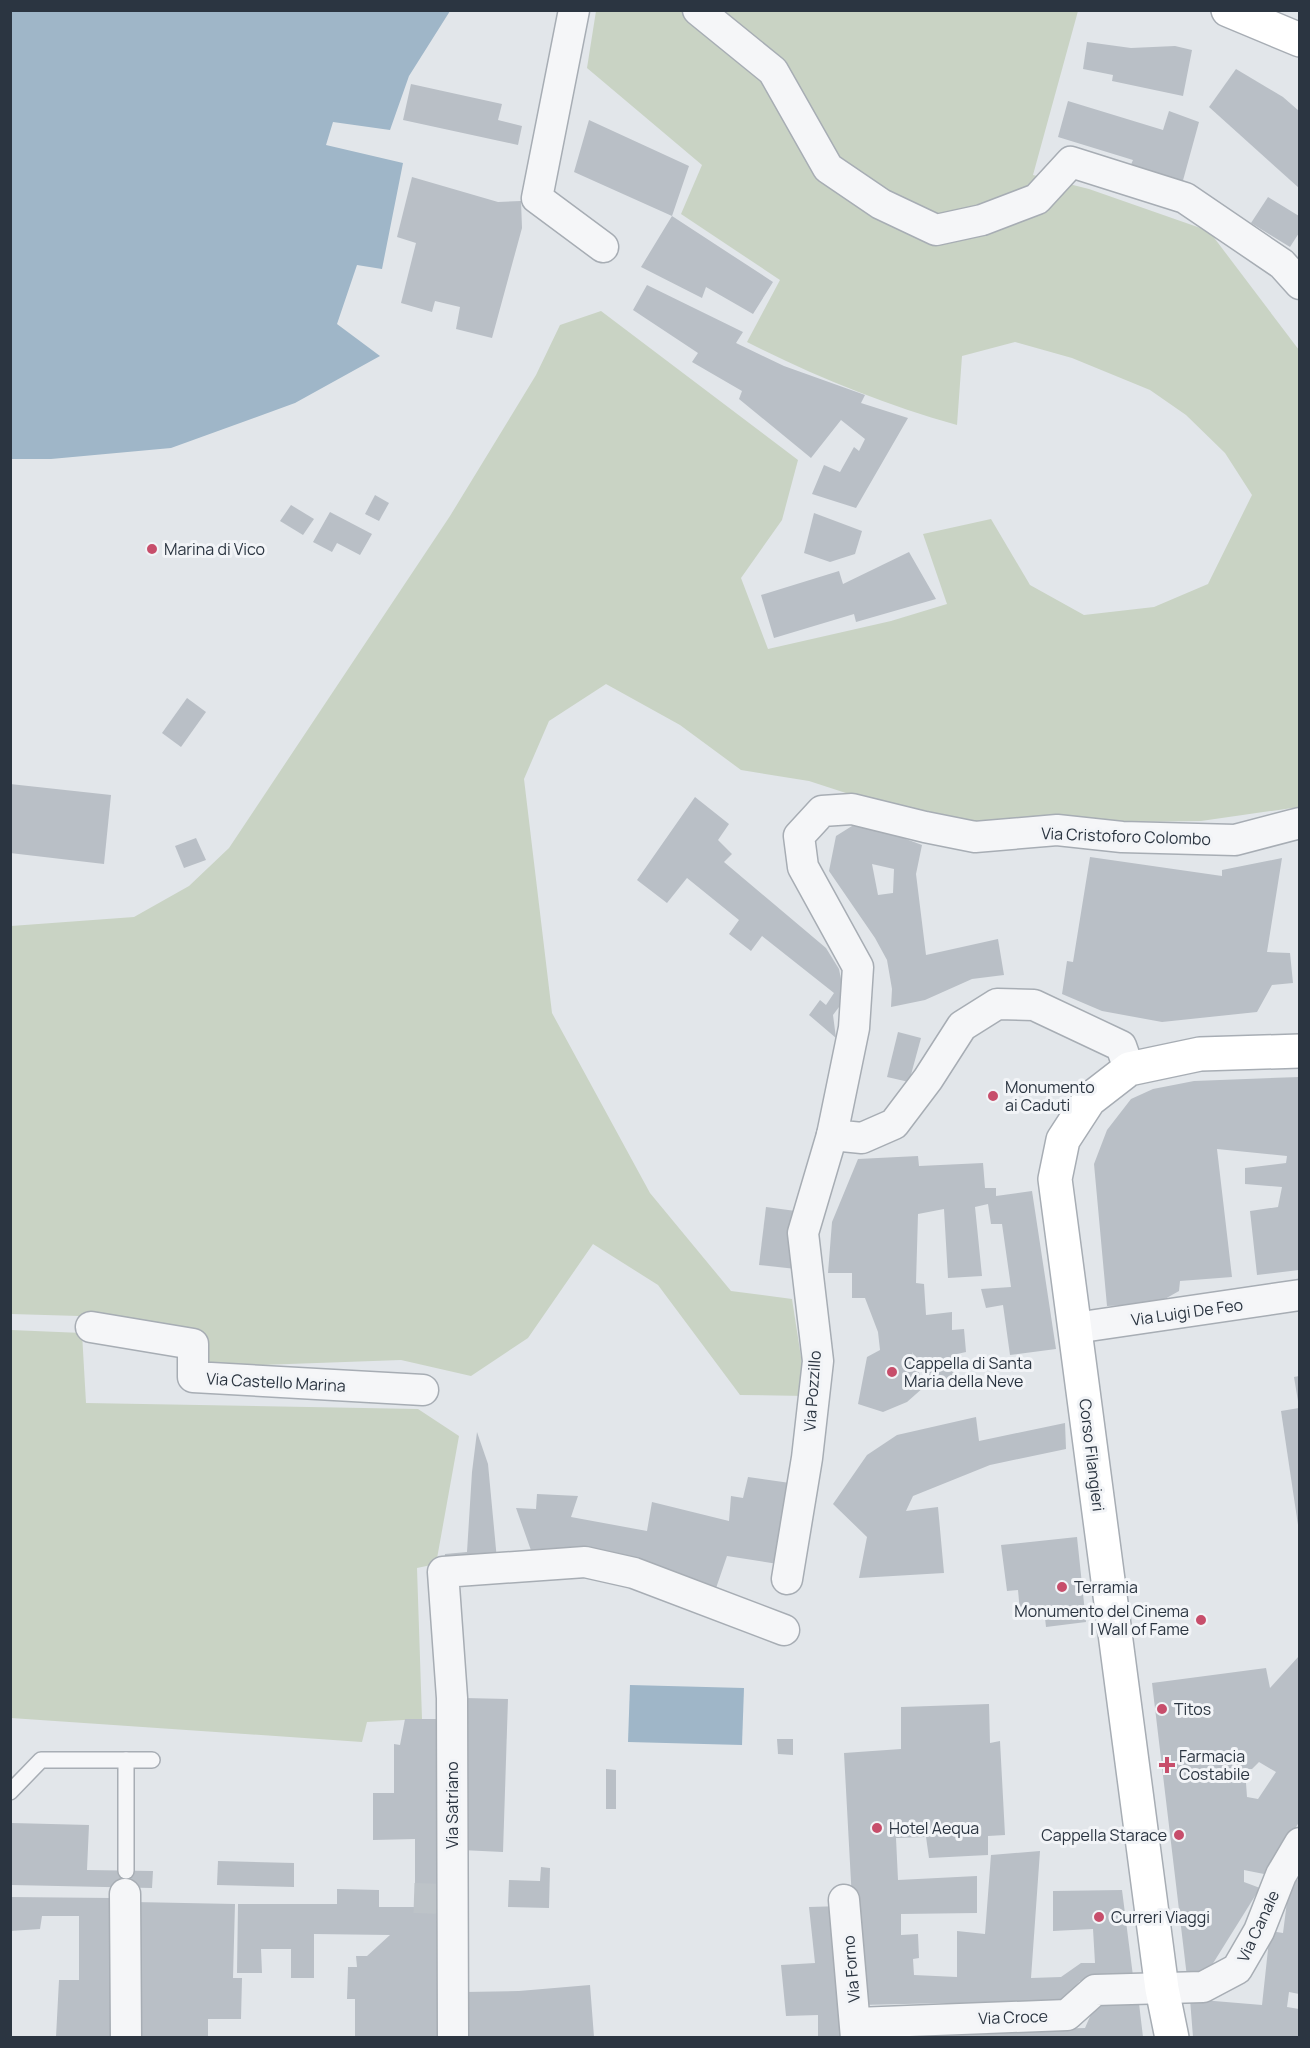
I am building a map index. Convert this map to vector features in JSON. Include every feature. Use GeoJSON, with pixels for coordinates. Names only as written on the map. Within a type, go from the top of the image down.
{"type":"FeatureCollection","features":[{"type":"Feature","properties":{"kind":"street"},"geometry":{"type":"LineString","coordinates":[[574,10],[537,198],[603,247]]}},
{"type":"Feature","properties":{"kind":"street"},"geometry":{"type":"LineString","coordinates":[[698,10],[773,71],[828,168],[881,204],[936,230],[982,220],[1037,199],[1071,162],[1185,198],[1282,264],[1299,284]]}},
{"type":"Feature","properties":{"kind":"street"},"geometry":{"type":"LineString","coordinates":[[1227,10],[1299,40]]}},
{"type":"Feature","properties":{"kind":"street","name":"Via Cristoforo Colombo"},"geometry":{"type":"LineString","coordinates":[[832,1135],[854,1028],[858,967],[803,867],[799,836],[822,811],[852,809],[975,837],[1058,830],[1122,837],[1235,840],[1299,823]]}},
{"type":"Feature","properties":{"kind":"street"},"geometry":{"type":"LineString","coordinates":[[832,1135],[862,1138],[894,1124],[962,1026],[997,1004],[1034,1005],[1121,1046],[1130,1069]]}},
{"type":"Feature","properties":{"kind":"street","name":"Corso Filangieri"},"geometry":{"type":"LineString","coordinates":[[1172,2037],[1162,1989],[1055,1179],[1063,1140],[1089,1100],[1130,1069],[1200,1054],[1299,1051]]}},
{"type":"Feature","properties":{"kind":"street","name":"Via Pozzillo"},"geometry":{"type":"LineString","coordinates":[[787,1579],[807,1458],[818,1361],[803,1233],[832,1135]]}},
{"type":"Feature","properties":{"kind":"street","name":"Via Luigi De Feo"},"geometry":{"type":"LineString","coordinates":[[1076,1328],[1299,1295]]}},
{"type":"Feature","properties":{"kind":"street","name":"Via Castello Marina"},"geometry":{"type":"LineString","coordinates":[[91,1327],[193,1344],[193,1377],[423,1390]]}},
{"type":"Feature","properties":{"kind":"street","name":"Via Satriano"},"geometry":{"type":"LineString","coordinates":[[453,2037],[449,1900],[452,1698],[443,1572],[585,1562],[634,1573],[784,1630]]}},
{"type":"Feature","properties":{"kind":"street","name":"Via Canale"},"geometry":{"type":"LineString","coordinates":[[1162,1989],[1203,1987],[1237,1970],[1259,1931],[1281,1875],[1299,1843]]}},
{"type":"Feature","properties":{"kind":"street"},"geometry":{"type":"LineString","coordinates":[[125,1884],[126,2037]]}},
{"type":"Feature","properties":{"kind":"street","name":"Via Forno"},"geometry":{"type":"LineString","coordinates":[[844,1900],[856,2030]]}},
{"type":"Feature","properties":{"kind":"street","name":"Via Croce"},"geometry":{"type":"LineString","coordinates":[[856,2030],[1067,2015],[1095,1990],[1162,1989]]}},
{"type":"Feature","properties":{"kind":"lane"},"geometry":{"type":"LineString","coordinates":[[10,1792],[41,1760],[152,1760]]}},
{"type":"Feature","properties":{"kind":"lane"},"geometry":{"type":"LineString","coordinates":[[125,1884],[126,1760]]}},
{"type":"Feature","properties":{"kind":"green space"},"geometry":{"type":"Polygon","coordinates":[[[596,11],[1078,11],[1033,175],[1089,189],[1209,231],[1299,350],[1299,807],[1201,821],[1127,822],[1051,818],[993,824],[929,820],[809,781],[741,770],[680,725],[606,684],[549,721],[524,779],[552,1013],[650,1193],[731,1291],[792,1299],[807,1396],[740,1395],[658,1285],[593,1244],[528,1338],[471,1376],[401,1360],[206,1367],[113,1317],[11,1314],[11,926],[134,917],[189,886],[229,848],[450,516],[536,375],[560,325],[601,311],[798,460],[782,520],[741,578],[768,649],[891,621],[947,604],[923,534],[991,519],[1030,585],[1084,615],[1154,607],[1208,584],[1252,495],[1225,453],[1186,415],[1150,390],[1072,358],[1015,342],[962,356],[957,425],[850,389],[747,342],[780,280],[681,214],[702,165],[587,68],[596,11]]]}},
{"type":"Feature","properties":{"kind":"green space"},"geometry":{"type":"Polygon","coordinates":[[[11,1330],[82,1333],[86,1403],[418,1409],[459,1436],[436,1564],[417,1568],[422,1719],[367,1722],[362,1742],[11,1718],[11,1330]]]}},
{"type":"Feature","properties":{"kind":"water"},"geometry":{"type":"Polygon","coordinates":[[[10,11],[450,11],[409,76],[390,130],[333,122],[326,145],[403,163],[382,269],[357,265],[337,324],[380,356],[295,403],[171,448],[51,459],[11,459],[10,11]]]}},
{"type":"Feature","properties":{"kind":"water"},"geometry":{"type":"Polygon","coordinates":[[[630,1685],[744,1688],[742,1745],[628,1742],[630,1685]]]}},
{"type":"Feature","properties":{"kind":"building"},"geometry":{"type":"Polygon","coordinates":[[[1087,42],[1131,48],[1175,46],[1192,50],[1183,96],[1112,81],[1113,75],[1083,69],[1087,42]]]}},
{"type":"Feature","properties":{"kind":"building"},"geometry":{"type":"Polygon","coordinates":[[[1236,69],[1283,97],[1299,111],[1299,188],[1209,107],[1236,69]]]}},
{"type":"Feature","properties":{"kind":"building"},"geometry":{"type":"Polygon","coordinates":[[[411,84],[502,104],[498,120],[522,126],[518,145],[403,120],[411,84]]]}},
{"type":"Feature","properties":{"kind":"building"},"geometry":{"type":"Polygon","coordinates":[[[1068,101],[1163,130],[1169,111],[1199,122],[1182,184],[1129,169],[1133,160],[1058,137],[1068,101]]]}},
{"type":"Feature","properties":{"kind":"building"},"geometry":{"type":"Polygon","coordinates":[[[589,120],[689,166],[672,216],[574,172],[589,120]]]}},
{"type":"Feature","properties":{"kind":"building"},"geometry":{"type":"Polygon","coordinates":[[[412,177],[498,202],[521,201],[522,228],[492,338],[456,329],[460,307],[435,301],[432,312],[401,303],[416,243],[397,237],[412,177]]]}},
{"type":"Feature","properties":{"kind":"building"},"geometry":{"type":"Polygon","coordinates":[[[1268,197],[1299,216],[1299,233],[1290,247],[1251,223],[1268,197]]]}},
{"type":"Feature","properties":{"kind":"building"},"geometry":{"type":"Polygon","coordinates":[[[672,216],[773,282],[753,314],[706,287],[702,298],[641,267],[672,216]]]}},
{"type":"Feature","properties":{"kind":"building"},"geometry":{"type":"Polygon","coordinates":[[[647,285],[743,332],[736,343],[784,366],[865,395],[861,403],[908,418],[856,508],[812,494],[824,465],[840,472],[854,447],[859,451],[865,439],[841,420],[811,458],[739,399],[742,391],[692,362],[698,353],[633,310],[647,285]]]}},
{"type":"Feature","properties":{"kind":"building"},"geometry":{"type":"Polygon","coordinates":[[[375,495],[389,503],[379,521],[365,514],[375,495]]]}},
{"type":"Feature","properties":{"kind":"building"},"geometry":{"type":"Polygon","coordinates":[[[291,505],[314,519],[303,535],[280,521],[291,505]]]}},
{"type":"Feature","properties":{"kind":"building"},"geometry":{"type":"Polygon","coordinates":[[[330,512],[372,534],[360,555],[337,543],[332,552],[313,542],[330,512]]]}},
{"type":"Feature","properties":{"kind":"building"},"geometry":{"type":"Polygon","coordinates":[[[814,513],[862,531],[855,554],[830,562],[804,553],[814,513]]]}},
{"type":"Feature","properties":{"kind":"building"},"geometry":{"type":"Polygon","coordinates":[[[909,552],[936,599],[856,622],[854,614],[774,638],[761,595],[839,571],[843,584],[909,552]]]}},
{"type":"Feature","properties":{"kind":"building"},"geometry":{"type":"Polygon","coordinates":[[[187,698],[206,712],[181,747],[162,733],[187,698]]]}},
{"type":"Feature","properties":{"kind":"building"},"geometry":{"type":"Polygon","coordinates":[[[10,784],[111,795],[104,864],[10,853],[10,784]]]}},
{"type":"Feature","properties":{"kind":"building"},"geometry":{"type":"Polygon","coordinates":[[[695,797],[729,824],[718,840],[732,854],[724,862],[826,948],[839,969],[845,999],[833,1015],[836,1038],[809,1015],[820,1000],[826,1005],[834,993],[762,936],[751,951],[729,934],[739,920],[687,878],[667,903],[637,880],[695,797]]]}},
{"type":"Feature","properties":{"kind":"building"},"geometry":{"type":"Polygon","coordinates":[[[852,826],[871,826],[922,845],[916,874],[926,955],[998,939],[1004,975],[972,979],[925,1000],[891,1007],[892,989],[887,960],[875,938],[829,871],[836,836],[852,826]],[[872,864],[878,895],[893,893],[894,869],[872,864]]]}},
{"type":"Feature","properties":{"kind":"building"},"geometry":{"type":"Polygon","coordinates":[[[196,838],[206,860],[184,868],[175,846],[196,838]]]}},
{"type":"Feature","properties":{"kind":"building"},"geometry":{"type":"Polygon","coordinates":[[[1090,857],[1222,876],[1222,870],[1282,858],[1267,952],[1290,953],[1293,983],[1272,985],[1257,1012],[1162,1022],[1102,1011],[1062,994],[1067,961],[1073,962],[1090,857]]]}},
{"type":"Feature","properties":{"kind":"building"},"geometry":{"type":"Polygon","coordinates":[[[898,1032],[921,1038],[909,1082],[887,1077],[898,1032]]]}},
{"type":"Feature","properties":{"kind":"building"},"geometry":{"type":"Polygon","coordinates":[[[1299,1077],[1299,1270],[1257,1275],[1250,1211],[1278,1207],[1282,1187],[1245,1184],[1245,1168],[1286,1163],[1287,1156],[1217,1149],[1232,1277],[1180,1281],[1179,1291],[1156,1304],[1107,1306],[1094,1164],[1107,1130],[1131,1099],[1153,1089],[1194,1081],[1299,1077]]]}},
{"type":"Feature","properties":{"kind":"building"},"geometry":{"type":"Polygon","coordinates":[[[918,1156],[919,1166],[983,1163],[985,1188],[996,1188],[996,1196],[1032,1191],[1056,1349],[1010,1355],[1003,1305],[986,1308],[981,1289],[1011,1287],[1002,1224],[991,1224],[988,1204],[975,1207],[982,1276],[948,1278],[944,1209],[918,1214],[916,1283],[924,1284],[926,1315],[952,1312],[952,1330],[964,1329],[966,1352],[957,1354],[957,1379],[929,1380],[912,1352],[924,1387],[907,1402],[883,1412],[858,1404],[867,1357],[880,1350],[878,1332],[865,1298],[852,1298],[852,1273],[828,1273],[832,1222],[858,1159],[918,1156]]]}},
{"type":"Feature","properties":{"kind":"building"},"geometry":{"type":"Polygon","coordinates":[[[766,1207],[803,1212],[796,1269],[759,1265],[766,1207]]]}},
{"type":"Feature","properties":{"kind":"building"},"geometry":{"type":"Polygon","coordinates":[[[1299,1376],[1299,1401],[1298,1401],[1294,1377],[1299,1376]]]}},
{"type":"Feature","properties":{"kind":"building"},"geometry":{"type":"Polygon","coordinates":[[[1299,1408],[1299,1524],[1298,1525],[1281,1411],[1299,1408]]]}},
{"type":"Feature","properties":{"kind":"building"},"geometry":{"type":"Polygon","coordinates":[[[976,1417],[979,1441],[1065,1423],[1066,1449],[990,1465],[913,1496],[906,1511],[938,1507],[944,1573],[859,1578],[867,1537],[833,1504],[867,1455],[897,1435],[976,1417]]]}},
{"type":"Feature","properties":{"kind":"building"},"geometry":{"type":"Polygon","coordinates":[[[477,1432],[488,1464],[497,1560],[444,1563],[445,1554],[467,1552],[477,1432]]]}},
{"type":"Feature","properties":{"kind":"building"},"geometry":{"type":"Polygon","coordinates":[[[748,1477],[797,1484],[784,1565],[727,1556],[714,1594],[533,1556],[516,1508],[536,1509],[537,1494],[578,1496],[571,1517],[647,1531],[652,1502],[729,1521],[731,1496],[743,1498],[748,1477]]]}},
{"type":"Feature","properties":{"kind":"building"},"geometry":{"type":"Polygon","coordinates":[[[1077,1537],[1086,1622],[1046,1627],[1044,1609],[1020,1612],[1018,1590],[1007,1591],[1001,1545],[1077,1537]]]}},
{"type":"Feature","properties":{"kind":"building"},"geometry":{"type":"Polygon","coordinates":[[[1299,1656],[1299,1822],[1269,1875],[1244,1870],[1244,1882],[1260,1888],[1207,1973],[1187,1977],[1152,1683],[1266,1668],[1270,1688],[1299,1656]],[[1259,1762],[1252,1769],[1245,1769],[1247,1797],[1258,1799],[1276,1772],[1259,1762]]]}},
{"type":"Feature","properties":{"kind":"building"},"geometry":{"type":"Polygon","coordinates":[[[464,1698],[508,1699],[503,1852],[461,1850],[464,1698]]]}},
{"type":"Feature","properties":{"kind":"building"},"geometry":{"type":"Polygon","coordinates":[[[989,1704],[990,1743],[1000,1741],[1005,1835],[988,1836],[988,1855],[929,1858],[926,1837],[896,1838],[898,1880],[977,1876],[977,1913],[901,1914],[901,1935],[918,1934],[919,1958],[913,1959],[914,1975],[957,1977],[957,1931],[985,1934],[991,1855],[1040,1851],[1031,1978],[1061,1977],[1081,1963],[1095,1963],[1093,1929],[1053,1931],[1053,1891],[1122,1890],[1133,1976],[1080,1981],[1060,2004],[1030,2008],[948,2003],[861,2005],[854,1937],[844,1753],[901,1749],[901,1707],[989,1704]]]}},
{"type":"Feature","properties":{"kind":"building"},"geometry":{"type":"Polygon","coordinates":[[[405,1719],[443,1719],[444,2037],[355,2037],[355,1999],[347,1999],[348,1967],[357,1967],[356,1956],[367,1956],[390,1935],[314,1934],[314,1978],[291,1978],[291,1949],[261,1949],[262,1973],[237,1973],[238,1904],[337,1904],[337,1889],[379,1890],[379,1907],[415,1907],[415,1839],[373,1840],[373,1793],[394,1793],[394,1744],[400,1745],[405,1719]]]}},
{"type":"Feature","properties":{"kind":"building"},"geometry":{"type":"Polygon","coordinates":[[[777,1739],[793,1739],[793,1755],[778,1754],[777,1739]]]}},
{"type":"Feature","properties":{"kind":"building"},"geometry":{"type":"Polygon","coordinates":[[[606,1769],[616,1770],[616,1809],[606,1809],[606,1769]]]}},
{"type":"Feature","properties":{"kind":"building"},"geometry":{"type":"Polygon","coordinates":[[[12,1823],[89,1825],[87,1870],[153,1871],[152,1888],[11,1885],[12,1823]]]}},
{"type":"Feature","properties":{"kind":"building"},"geometry":{"type":"Polygon","coordinates":[[[218,1861],[294,1863],[294,1887],[217,1885],[218,1861]]]}},
{"type":"Feature","properties":{"kind":"building"},"geometry":{"type":"Polygon","coordinates":[[[541,1867],[550,1868],[549,1908],[508,1907],[509,1880],[540,1881],[541,1867]]]}},
{"type":"Feature","properties":{"kind":"building"},"geometry":{"type":"Polygon","coordinates":[[[1290,1878],[1299,1880],[1299,1994],[1289,1992],[1287,2007],[1299,2009],[1299,2037],[1193,2037],[1190,1999],[1262,2005],[1270,1931],[1283,1933],[1290,1878]]]}},
{"type":"Feature","properties":{"kind":"building"},"geometry":{"type":"Polygon","coordinates":[[[10,1897],[112,1898],[112,2037],[56,2037],[59,1980],[79,1980],[79,1916],[42,1916],[40,1929],[10,1931],[10,1897]]]}},
{"type":"Feature","properties":{"kind":"building"},"geometry":{"type":"Polygon","coordinates":[[[134,1902],[235,1904],[233,1978],[242,1978],[241,2019],[208,2019],[208,2037],[134,2037],[134,1902]]]}},
{"type":"Feature","properties":{"kind":"building"},"geometry":{"type":"Polygon","coordinates":[[[842,1906],[850,2037],[818,2037],[818,2015],[786,2016],[781,1965],[815,1963],[809,1907],[842,1906]]]}},
{"type":"Feature","properties":{"kind":"building"},"geometry":{"type":"Polygon","coordinates":[[[590,1985],[594,2037],[464,2037],[465,1992],[519,1991],[590,1985]]]}},
{"type":"Feature","properties":{"kind":"building"},"geometry":{"type":"Polygon","coordinates":[[[1138,1995],[1143,2037],[947,2037],[947,2035],[1008,2030],[1085,2028],[1098,1998],[1138,1995]]]}},
{"type":"Feature","properties":{"kind":"tunnel"},"geometry":{"type":"LineString","coordinates":[[414,1898],[445,1899]]}},
{"type":"Feature","properties":{"kind":"place","name":"Marina di Vico"},"geometry":{"type":"Point","coordinates":[152,549]}},
{"type":"Feature","properties":{"kind":"place","name":"Monumento ai Caduti"},"geometry":{"type":"Point","coordinates":[993,1096]}},
{"type":"Feature","properties":{"kind":"place","name":"Cappella di Santa Maria della Neve"},"geometry":{"type":"Point","coordinates":[892,1372]}},
{"type":"Feature","properties":{"kind":"place","name":"Terramia"},"geometry":{"type":"Point","coordinates":[1062,1587]}},
{"type":"Feature","properties":{"kind":"place","name":"Monumento del Cinema | Wall of Fame"},"geometry":{"type":"Point","coordinates":[1201,1620]}},
{"type":"Feature","properties":{"kind":"place","name":"Titos"},"geometry":{"type":"Point","coordinates":[1162,1709]}},
{"type":"Feature","properties":{"kind":"place","name":"Farmacia Costabile"},"geometry":{"type":"Point","coordinates":[1167,1765]}},
{"type":"Feature","properties":{"kind":"place","name":"Hotel Aequa"},"geometry":{"type":"Point","coordinates":[877,1828]}},
{"type":"Feature","properties":{"kind":"place","name":"Cappella Starace"},"geometry":{"type":"Point","coordinates":[1179,1835]}},
{"type":"Feature","properties":{"kind":"place","name":"Curreri Viaggi"},"geometry":{"type":"Point","coordinates":[1099,1917]}}]}
